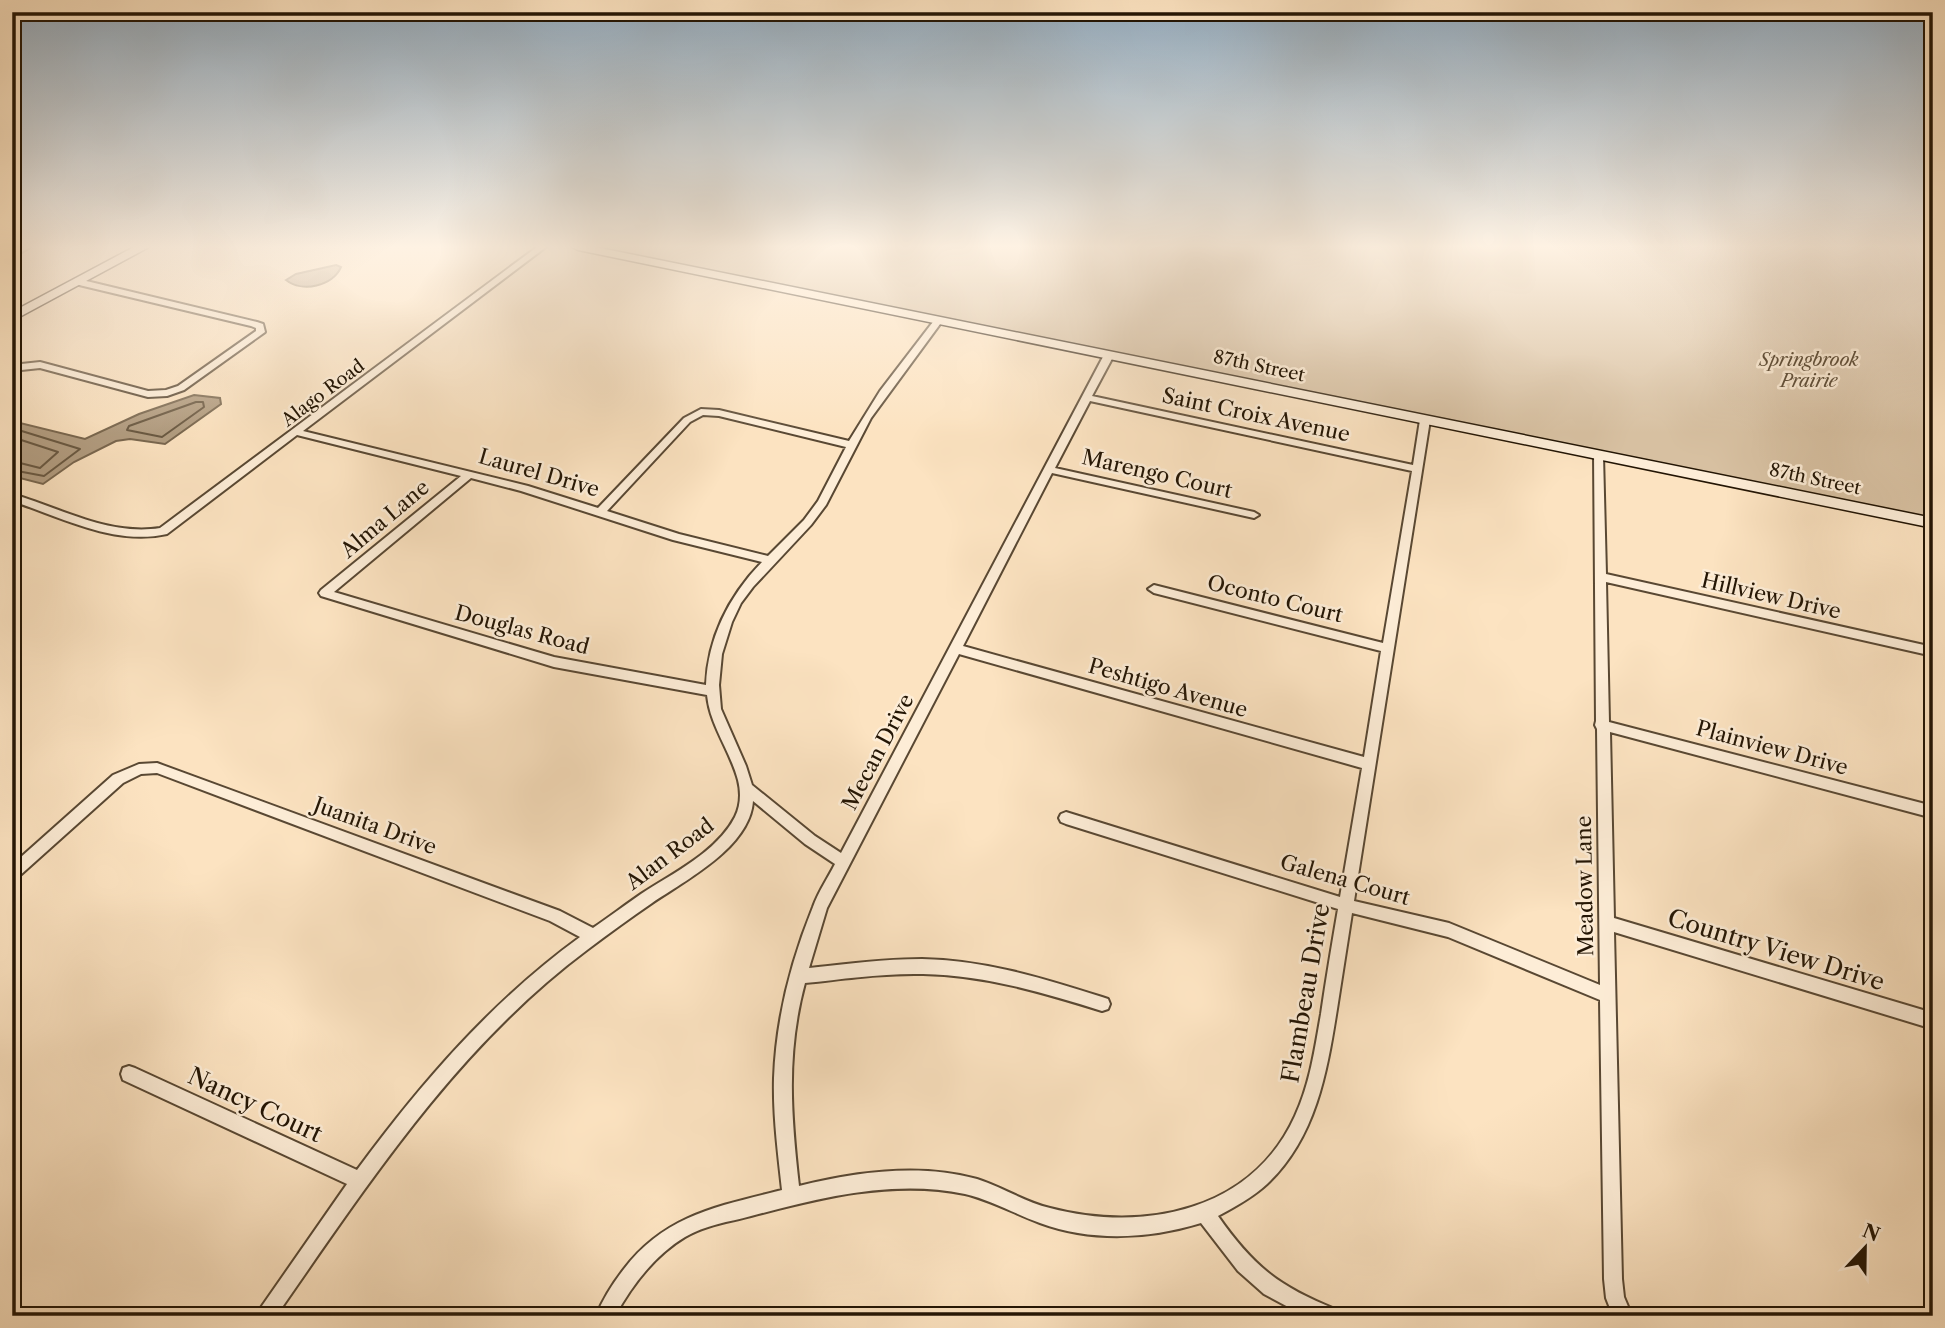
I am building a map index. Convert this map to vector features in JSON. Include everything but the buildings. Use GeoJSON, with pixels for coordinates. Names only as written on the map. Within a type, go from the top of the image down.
{"type":"FeatureCollection","features":[{"type":"Feature","properties":{"kind":"street"},"geometry":{"type":"LineString","coordinates":[[12,368],[37,364],[148,394],[164,393],[184,386],[261,332],[257,325],[190,309]]}},
{"type":"Feature","properties":{"kind":"street","name":"Alago Road"},"geometry":{"type":"LineString","coordinates":[[12,497],[121,533],[153,534],[174,526],[460,309]]}},
{"type":"Feature","properties":{"kind":"street","name":"87th Street"},"geometry":{"type":"LineString","coordinates":[[884,309],[1933,523]]}},
{"type":"Feature","properties":{"kind":"street"},"geometry":{"type":"LineString","coordinates":[[843,862],[810,840],[748,789],[722,729],[712,691],[717,648],[725,621],[744,586],[792,539],[822,503],[873,407],[939,320]]}},
{"type":"Feature","properties":{"kind":"street","name":"Mecan Drive"},"geometry":{"type":"LineString","coordinates":[[791,1196],[783,1114],[785,1042],[797,977],[820,907],[1110,355]]}},
{"type":"Feature","properties":{"kind":"street","name":"Saint Croix Avenue"},"geometry":{"type":"LineString","coordinates":[[1088,398],[1417,468]]}},
{"type":"Feature","properties":{"kind":"street"},"geometry":{"type":"LineString","coordinates":[[601,511],[687,420],[701,412],[719,413],[851,445]]}},
{"type":"Feature","properties":{"kind":"street","name":"Flambeau Drive"},"geometry":{"type":"LineString","coordinates":[[605,1316],[640,1263],[673,1235],[705,1219],[791,1196],[862,1180],[912,1178],[966,1186],[1048,1216],[1094,1226],[1143,1228],[1206,1214],[1247,1189],[1283,1154],[1308,1110],[1320,1066],[1425,420]]}},
{"type":"Feature","properties":{"kind":"street","name":"Laurel Drive"},"geometry":{"type":"LineString","coordinates":[[297,432],[470,474],[601,511],[669,535],[768,560]]}},
{"type":"Feature","properties":{"kind":"street","name":"Meadow Lane"},"geometry":{"type":"LineString","coordinates":[[1598,454],[1613,1279],[1615,1298],[1623,1316]]}},
{"type":"Feature","properties":{"kind":"street","name":"Marengo Court"},"geometry":{"type":"LineString","coordinates":[[1051,470],[1254,515]]}},
{"type":"Feature","properties":{"kind":"street","name":"Alma Lane"},"geometry":{"type":"LineString","coordinates":[[325,593],[470,474]]}},
{"type":"Feature","properties":{"kind":"street","name":"Hillview Drive"},"geometry":{"type":"LineString","coordinates":[[1601,577],[1933,652]]}},
{"type":"Feature","properties":{"kind":"street","name":"Oconto Court"},"geometry":{"type":"LineString","coordinates":[[1154,589],[1387,648]]}},
{"type":"Feature","properties":{"kind":"street","name":"Douglas Road"},"geometry":{"type":"LineString","coordinates":[[325,593],[554,662],[712,691]]}},
{"type":"Feature","properties":{"kind":"street","name":"Peshtigo Avenue"},"geometry":{"type":"LineString","coordinates":[[957,649],[1368,764]]}},
{"type":"Feature","properties":{"kind":"street","name":"Plainview Drive"},"geometry":{"type":"LineString","coordinates":[[1601,725],[1933,812]]}},
{"type":"Feature","properties":{"kind":"street","name":"Juanita Drive"},"geometry":{"type":"LineString","coordinates":[[139,769],[157,768],[555,916],[593,936]]}},
{"type":"Feature","properties":{"kind":"street"},"geometry":{"type":"LineString","coordinates":[[12,874],[118,779],[139,769]]}},
{"type":"Feature","properties":{"kind":"street","name":"Alan Road"},"geometry":{"type":"LineString","coordinates":[[264,1316],[360,1181],[473,1040],[522,993],[593,936],[707,857],[731,836],[743,818],[748,789]]}},
{"type":"Feature","properties":{"kind":"street","name":"Galena Court"},"geometry":{"type":"LineString","coordinates":[[1066,818],[1345,905],[1449,930],[1607,995]]}},
{"type":"Feature","properties":{"kind":"street","name":"Country View Drive"},"geometry":{"type":"LineString","coordinates":[[1607,923],[1933,1021]]}},
{"type":"Feature","properties":{"kind":"street"},"geometry":{"type":"LineString","coordinates":[[797,977],[883,968],[938,967],[993,974],[1101,1004]]}},
{"type":"Feature","properties":{"kind":"street","name":"Nancy Court"},"geometry":{"type":"LineString","coordinates":[[129,1074],[360,1181]]}},
{"type":"Feature","properties":{"kind":"street"},"geometry":{"type":"LineString","coordinates":[[1206,1214],[1249,1273],[1269,1289],[1328,1316]]}},
{"type":"Feature","properties":{"kind":"green space","name":"Springbrook Prairie"},"geometry":{"type":"Polygon","coordinates":[[[894,309],[1933,309],[1933,520],[894,309]]]}},
{"type":"Feature","properties":{"kind":"water"},"geometry":{"type":"Polygon","coordinates":[[[194,395],[220,398],[221,404],[165,444],[130,439],[116,441],[74,462],[43,484],[12,476],[12,421],[85,439],[139,414],[194,395]]]}}]}
